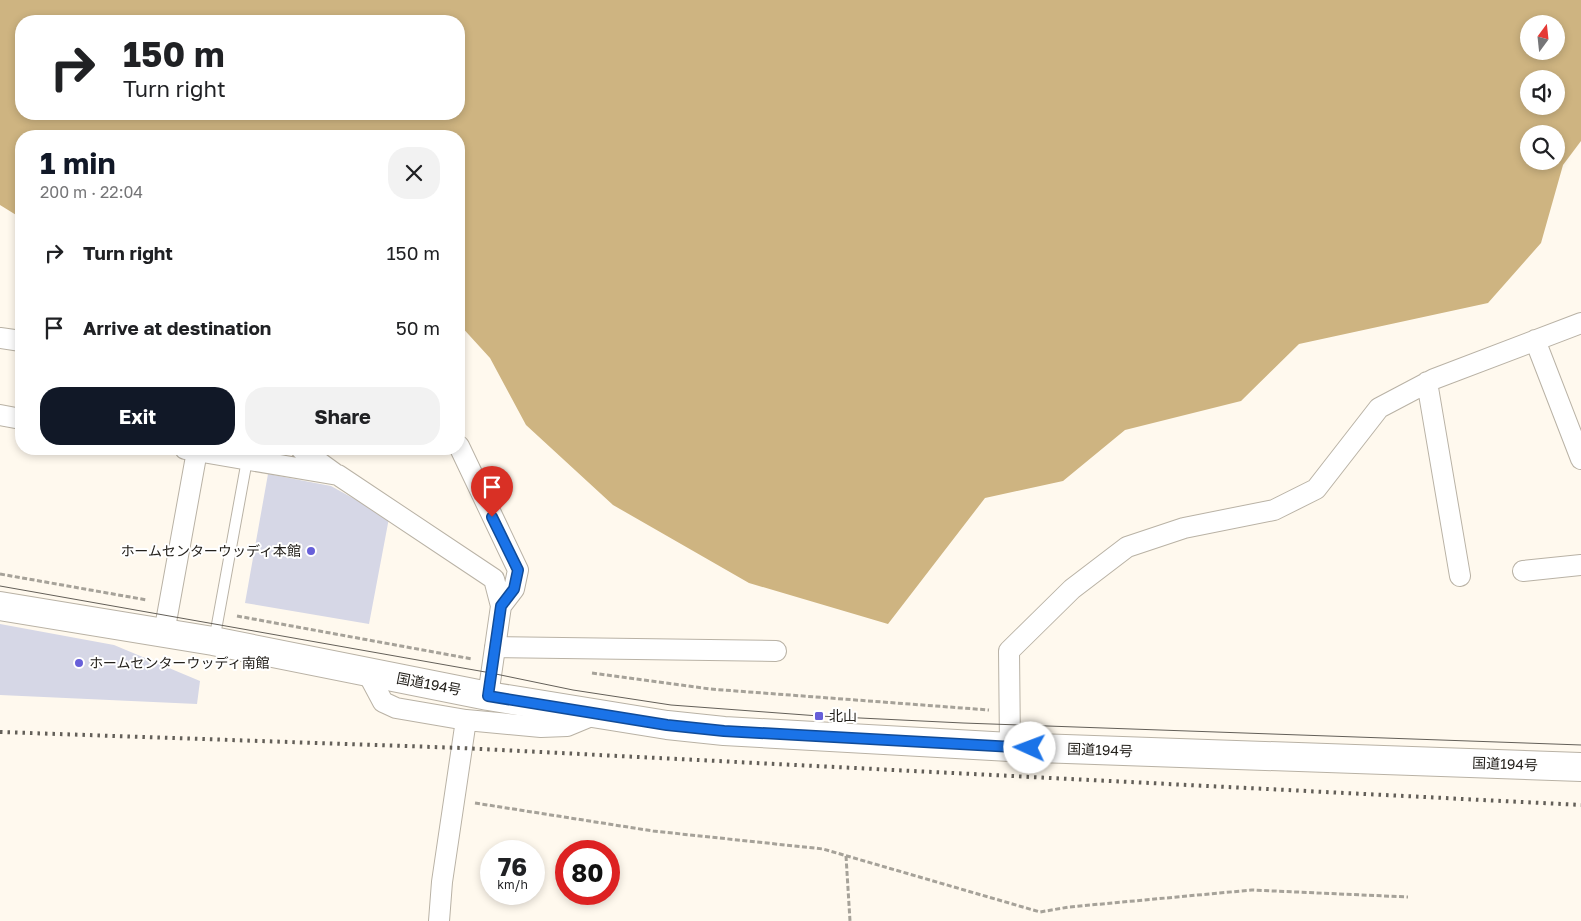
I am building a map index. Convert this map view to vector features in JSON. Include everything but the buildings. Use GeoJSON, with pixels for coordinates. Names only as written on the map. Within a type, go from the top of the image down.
{"type":"FeatureCollection","features":[{"type":"Feature","properties":{"kind":"highway","name":"国道194号"},"geometry":{"type":"LineString","coordinates":[[0,606],[213,641],[488,696],[667,725],[724,731],[1010,747],[1581,766]]}},
{"type":"Feature","properties":{"kind":"street"},"geometry":{"type":"LineString","coordinates":[[1010,747],[1009,651],[1072,589],[1127,547],[1184,528],[1274,510],[1316,489],[1379,408],[1427,382],[1581,323]]}},
{"type":"Feature","properties":{"kind":"street"},"geometry":{"type":"LineString","coordinates":[[0,338],[15,341]]}},
{"type":"Feature","properties":{"kind":"street"},"geometry":{"type":"LineString","coordinates":[[1535,340],[1581,459]]}},
{"type":"Feature","properties":{"kind":"street"},"geometry":{"type":"LineString","coordinates":[[1427,382],[1460,576]]}},
{"type":"Feature","properties":{"kind":"street"},"geometry":{"type":"LineString","coordinates":[[0,415],[15,418]]}},
{"type":"Feature","properties":{"kind":"street"},"geometry":{"type":"LineString","coordinates":[[164,633],[190,455]]}},
{"type":"Feature","properties":{"kind":"street"},"geometry":{"type":"LineString","coordinates":[[219,455],[338,475]]}},
{"type":"Feature","properties":{"kind":"street"},"geometry":{"type":"LineString","coordinates":[[310,455],[494,579],[501,606],[488,696]]}},
{"type":"Feature","properties":{"kind":"street"},"geometry":{"type":"LineString","coordinates":[[463,455],[518,570],[514,589],[501,606]]}},
{"type":"Feature","properties":{"kind":"street"},"geometry":{"type":"LineString","coordinates":[[1523,571],[1581,565]]}},
{"type":"Feature","properties":{"kind":"street"},"geometry":{"type":"LineString","coordinates":[[494,655],[776,651]]}},
{"type":"Feature","properties":{"kind":"street"},"geometry":{"type":"LineString","coordinates":[[367,672],[383,702],[396,708],[466,720],[541,727],[567,726],[596,714]]}},
{"type":"Feature","properties":{"kind":"street"},"geometry":{"type":"LineString","coordinates":[[439,921],[442,882],[466,720]]}},
{"type":"Feature","properties":{"kind":"lane"},"geometry":{"type":"LineString","coordinates":[[213,641],[247,460]]}},
{"type":"Feature","properties":{"kind":"path"},"geometry":{"type":"LineString","coordinates":[[0,574],[169,604]]}},
{"type":"Feature","properties":{"kind":"path"},"geometry":{"type":"LineString","coordinates":[[218,613],[494,655]]}},
{"type":"Feature","properties":{"kind":"path"},"geometry":{"type":"LineString","coordinates":[[591,673],[710,689],[1010,712]]}},
{"type":"Feature","properties":{"kind":"path"},"geometry":{"type":"LineString","coordinates":[[454,799],[653,831],[823,849],[1040,912],[1069,907],[1252,890],[1408,897]]}},
{"type":"Feature","properties":{"kind":"path"},"geometry":{"type":"LineString","coordinates":[[846,856],[850,921]]}},
{"type":"Feature","properties":{"kind":"shaded area"},"geometry":{"type":"Polygon","coordinates":[[[0,0],[1581,0],[1581,141],[1565,162],[1565,125],[1520,125],[1520,170],[1562,170],[1541,243],[1488,303],[1299,344],[1241,401],[1125,430],[1063,481],[985,498],[888,624],[749,583],[613,505],[526,425],[490,358],[465,331],[465,130],[15,130],[15,214],[0,205],[0,0]]]}},
{"type":"Feature","properties":{"kind":"tram line"},"geometry":{"type":"LineString","coordinates":[[0,586],[491,673],[573,690],[671,705],[819,716],[963,723],[1581,745]]}},
{"type":"Feature","properties":{"kind":"railway"},"geometry":{"type":"LineString","coordinates":[[0,732],[462,748],[1581,805]]}},
{"type":"Feature","properties":{"kind":"place","name":"ホームセンターウッディ本館"},"geometry":{"type":"Point","coordinates":[311,551]}},
{"type":"Feature","properties":{"kind":"place","name":"ホームセンターウッディ南館"},"geometry":{"type":"Point","coordinates":[79,663]}},
{"type":"Feature","properties":{"kind":"place","name":"北山"},"geometry":{"type":"Point","coordinates":[819,716]}},
{"type":"Feature","properties":{"kind":"route"},"geometry":{"type":"LineString","coordinates":[[492,517],[518,570],[514,589],[501,606],[488,696],[667,725],[724,731],[1030,748]]}}]}
